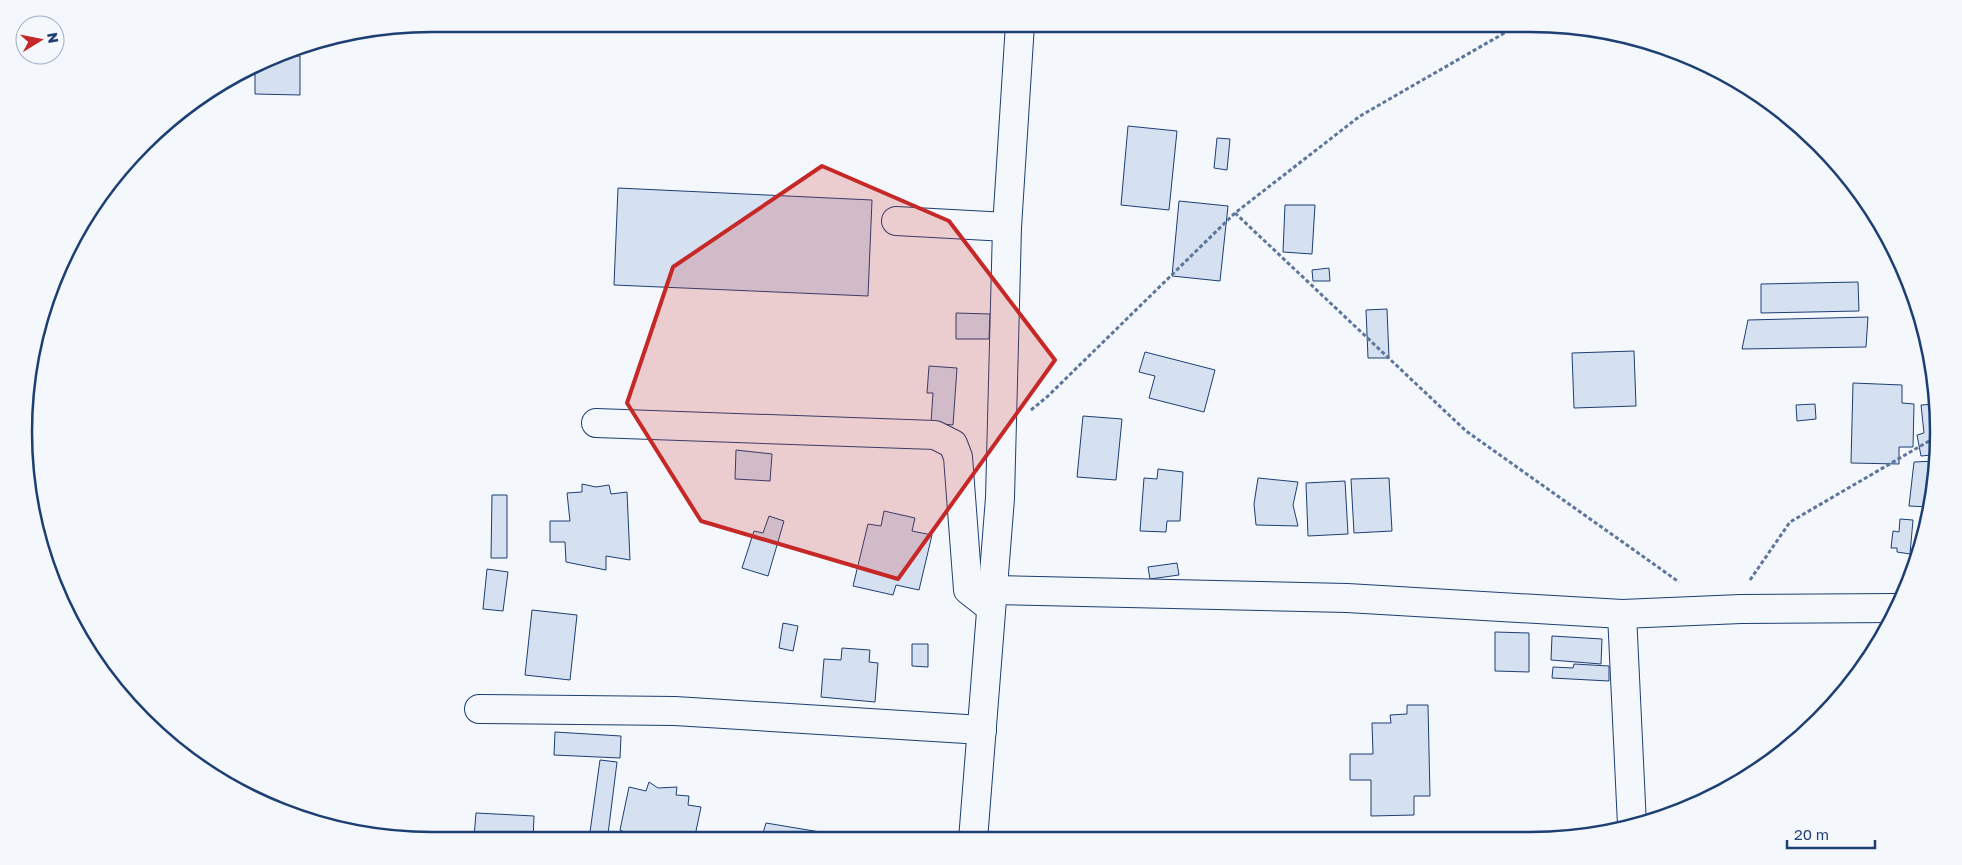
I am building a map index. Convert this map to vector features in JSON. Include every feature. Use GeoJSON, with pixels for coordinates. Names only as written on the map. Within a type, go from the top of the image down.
{"type":"FeatureCollection","features":[{"type":"Feature","properties":{"kind":"street"},"geometry":{"type":"LineString","coordinates":[[974,832],[1000,498],[1007,227],[1019,32]]}},
{"type":"Feature","properties":{"kind":"street"},"geometry":{"type":"LineString","coordinates":[[896,220],[1007,227]]}},
{"type":"Feature","properties":{"kind":"street"},"geometry":{"type":"LineString","coordinates":[[596,423],[935,435],[952,444],[958,457],[968,590],[992,599],[1347,598],[1622,614],[1719,610],[1888,608]]}},
{"type":"Feature","properties":{"kind":"street"},"geometry":{"type":"LineString","coordinates":[[1622,614],[1632,819]]}},
{"type":"Feature","properties":{"kind":"street"},"geometry":{"type":"LineString","coordinates":[[479,710],[675,711],[982,730]]}},
{"type":"Feature","properties":{"kind":"path"},"geometry":{"type":"LineString","coordinates":[[1003,433],[1048,396],[1235,213],[1360,116],[1506,32]]}},
{"type":"Feature","properties":{"kind":"path"},"geometry":{"type":"LineString","coordinates":[[1235,213],[1466,431],[1719,610],[1750,580],[1790,522],[1930,441]]}},
{"type":"Feature","properties":{"kind":"highlighted area"},"geometry":{"type":"Polygon","coordinates":[[[822,166],[949,221],[1055,360],[898,579],[701,521],[627,403],[673,267],[822,166]]]}},
{"type":"Feature","properties":{"kind":"building"},"geometry":{"type":"Polygon","coordinates":[[[300,56],[300,95],[255,94],[255,74],[279,63],[300,56]]]}},
{"type":"Feature","properties":{"kind":"building"},"geometry":{"type":"Polygon","coordinates":[[[1128,126],[1177,131],[1169,210],[1121,205],[1128,126]]]}},
{"type":"Feature","properties":{"kind":"building"},"geometry":{"type":"Polygon","coordinates":[[[1217,138],[1230,139],[1227,170],[1214,168],[1217,138]]]}},
{"type":"Feature","properties":{"kind":"building"},"geometry":{"type":"Polygon","coordinates":[[[618,188],[872,200],[868,296],[614,285],[618,188]]]}},
{"type":"Feature","properties":{"kind":"building"},"geometry":{"type":"Polygon","coordinates":[[[1179,201],[1228,206],[1220,281],[1172,276],[1179,201]]]}},
{"type":"Feature","properties":{"kind":"building"},"geometry":{"type":"Polygon","coordinates":[[[1285,205],[1315,205],[1312,254],[1283,252],[1285,205]]]}},
{"type":"Feature","properties":{"kind":"building"},"geometry":{"type":"Polygon","coordinates":[[[1329,268],[1330,281],[1313,281],[1312,270],[1329,268]]]}},
{"type":"Feature","properties":{"kind":"building"},"geometry":{"type":"Polygon","coordinates":[[[1858,282],[1859,311],[1761,313],[1761,284],[1858,282]]]}},
{"type":"Feature","properties":{"kind":"building"},"geometry":{"type":"Polygon","coordinates":[[[1387,309],[1389,358],[1368,358],[1366,310],[1387,309]]]}},
{"type":"Feature","properties":{"kind":"building"},"geometry":{"type":"Polygon","coordinates":[[[956,313],[990,314],[989,339],[956,339],[956,313]]]}},
{"type":"Feature","properties":{"kind":"building"},"geometry":{"type":"Polygon","coordinates":[[[1868,317],[1866,347],[1742,349],[1748,320],[1868,317]]]}},
{"type":"Feature","properties":{"kind":"building"},"geometry":{"type":"Polygon","coordinates":[[[1634,351],[1636,406],[1574,408],[1572,353],[1634,351]]]}},
{"type":"Feature","properties":{"kind":"building"},"geometry":{"type":"Polygon","coordinates":[[[1145,352],[1215,370],[1204,412],[1149,398],[1155,376],[1139,372],[1145,352]]]}},
{"type":"Feature","properties":{"kind":"building"},"geometry":{"type":"Polygon","coordinates":[[[929,366],[957,368],[953,425],[931,423],[933,393],[927,393],[929,366]]]}},
{"type":"Feature","properties":{"kind":"building"},"geometry":{"type":"Polygon","coordinates":[[[1853,383],[1902,385],[1902,403],[1914,404],[1913,447],[1899,447],[1899,464],[1851,463],[1853,383]]]}},
{"type":"Feature","properties":{"kind":"building"},"geometry":{"type":"Polygon","coordinates":[[[1815,404],[1816,419],[1797,421],[1796,405],[1815,404]]]}},
{"type":"Feature","properties":{"kind":"building"},"geometry":{"type":"Polygon","coordinates":[[[1921,405],[1929,405],[1930,432],[1929,455],[1921,456],[1917,435],[1924,433],[1921,405]]]}},
{"type":"Feature","properties":{"kind":"building"},"geometry":{"type":"Polygon","coordinates":[[[1083,416],[1122,419],[1116,480],[1077,477],[1083,416]]]}},
{"type":"Feature","properties":{"kind":"building"},"geometry":{"type":"Polygon","coordinates":[[[736,450],[772,454],[770,481],[735,479],[736,450]]]}},
{"type":"Feature","properties":{"kind":"building"},"geometry":{"type":"Polygon","coordinates":[[[1929,461],[1923,507],[1909,506],[1914,462],[1929,461]]]}},
{"type":"Feature","properties":{"kind":"building"},"geometry":{"type":"Polygon","coordinates":[[[1158,469],[1183,472],[1180,521],[1167,521],[1166,532],[1140,531],[1144,478],[1157,479],[1158,469]]]}},
{"type":"Feature","properties":{"kind":"building"},"geometry":{"type":"Polygon","coordinates":[[[1258,478],[1298,482],[1293,505],[1298,526],[1256,525],[1254,504],[1258,478]]]}},
{"type":"Feature","properties":{"kind":"building"},"geometry":{"type":"Polygon","coordinates":[[[1389,478],[1392,531],[1354,533],[1351,479],[1389,478]]]}},
{"type":"Feature","properties":{"kind":"building"},"geometry":{"type":"Polygon","coordinates":[[[1345,481],[1348,534],[1308,536],[1306,483],[1345,481]]]}},
{"type":"Feature","properties":{"kind":"building"},"geometry":{"type":"Polygon","coordinates":[[[582,484],[596,487],[609,485],[611,494],[627,492],[630,560],[606,556],[606,570],[566,562],[565,542],[550,542],[550,521],[570,521],[567,493],[582,492],[582,484]]]}},
{"type":"Feature","properties":{"kind":"building"},"geometry":{"type":"Polygon","coordinates":[[[492,495],[507,495],[507,558],[491,558],[492,495]]]}},
{"type":"Feature","properties":{"kind":"building"},"geometry":{"type":"Polygon","coordinates":[[[884,511],[915,518],[912,531],[932,535],[919,590],[896,585],[893,595],[853,586],[868,524],[881,526],[884,511]]]}},
{"type":"Feature","properties":{"kind":"building"},"geometry":{"type":"Polygon","coordinates":[[[769,516],[784,521],[768,576],[742,568],[754,531],[763,533],[769,516]]]}},
{"type":"Feature","properties":{"kind":"building"},"geometry":{"type":"Polygon","coordinates":[[[1900,519],[1913,520],[1910,554],[1897,552],[1897,548],[1891,548],[1893,531],[1899,532],[1900,519]]]}},
{"type":"Feature","properties":{"kind":"building"},"geometry":{"type":"Polygon","coordinates":[[[1177,563],[1179,575],[1150,579],[1148,567],[1177,563]]]}},
{"type":"Feature","properties":{"kind":"building"},"geometry":{"type":"Polygon","coordinates":[[[487,569],[508,572],[503,611],[483,609],[487,569]]]}},
{"type":"Feature","properties":{"kind":"building"},"geometry":{"type":"Polygon","coordinates":[[[532,610],[577,615],[570,680],[525,675],[532,610]]]}},
{"type":"Feature","properties":{"kind":"building"},"geometry":{"type":"Polygon","coordinates":[[[783,623],[798,626],[793,651],[779,648],[783,623]]]}},
{"type":"Feature","properties":{"kind":"building"},"geometry":{"type":"Polygon","coordinates":[[[1495,632],[1529,633],[1529,672],[1495,671],[1495,632]]]}},
{"type":"Feature","properties":{"kind":"building"},"geometry":{"type":"Polygon","coordinates":[[[1552,636],[1602,639],[1601,664],[1551,660],[1552,636]]]}},
{"type":"Feature","properties":{"kind":"building"},"geometry":{"type":"Polygon","coordinates":[[[912,644],[928,644],[928,667],[912,666],[912,644]]]}},
{"type":"Feature","properties":{"kind":"building"},"geometry":{"type":"Polygon","coordinates":[[[842,648],[870,650],[869,662],[878,663],[875,702],[821,697],[824,659],[841,660],[842,648]]]}},
{"type":"Feature","properties":{"kind":"building"},"geometry":{"type":"Polygon","coordinates":[[[1574,664],[1609,666],[1609,681],[1552,678],[1553,667],[1573,668],[1574,664]]]}},
{"type":"Feature","properties":{"kind":"building"},"geometry":{"type":"Polygon","coordinates":[[[1407,705],[1428,705],[1430,796],[1414,796],[1414,815],[1371,816],[1371,780],[1350,780],[1350,754],[1373,754],[1372,723],[1391,723],[1390,715],[1407,714],[1407,705]]]}},
{"type":"Feature","properties":{"kind":"building"},"geometry":{"type":"Polygon","coordinates":[[[555,732],[621,736],[620,758],[554,755],[555,732]]]}},
{"type":"Feature","properties":{"kind":"building"},"geometry":{"type":"Polygon","coordinates":[[[600,760],[617,762],[608,832],[590,832],[600,760]]]}},
{"type":"Feature","properties":{"kind":"building"},"geometry":{"type":"Polygon","coordinates":[[[649,782],[658,788],[677,787],[676,795],[689,796],[688,805],[701,807],[696,832],[624,832],[620,830],[629,787],[646,791],[649,782]]]}},
{"type":"Feature","properties":{"kind":"building"},"geometry":{"type":"Polygon","coordinates":[[[476,813],[534,816],[533,832],[474,832],[476,813]]]}},
{"type":"Feature","properties":{"kind":"building"},"geometry":{"type":"Polygon","coordinates":[[[766,823],[820,832],[763,832],[766,823]]]}}]}
